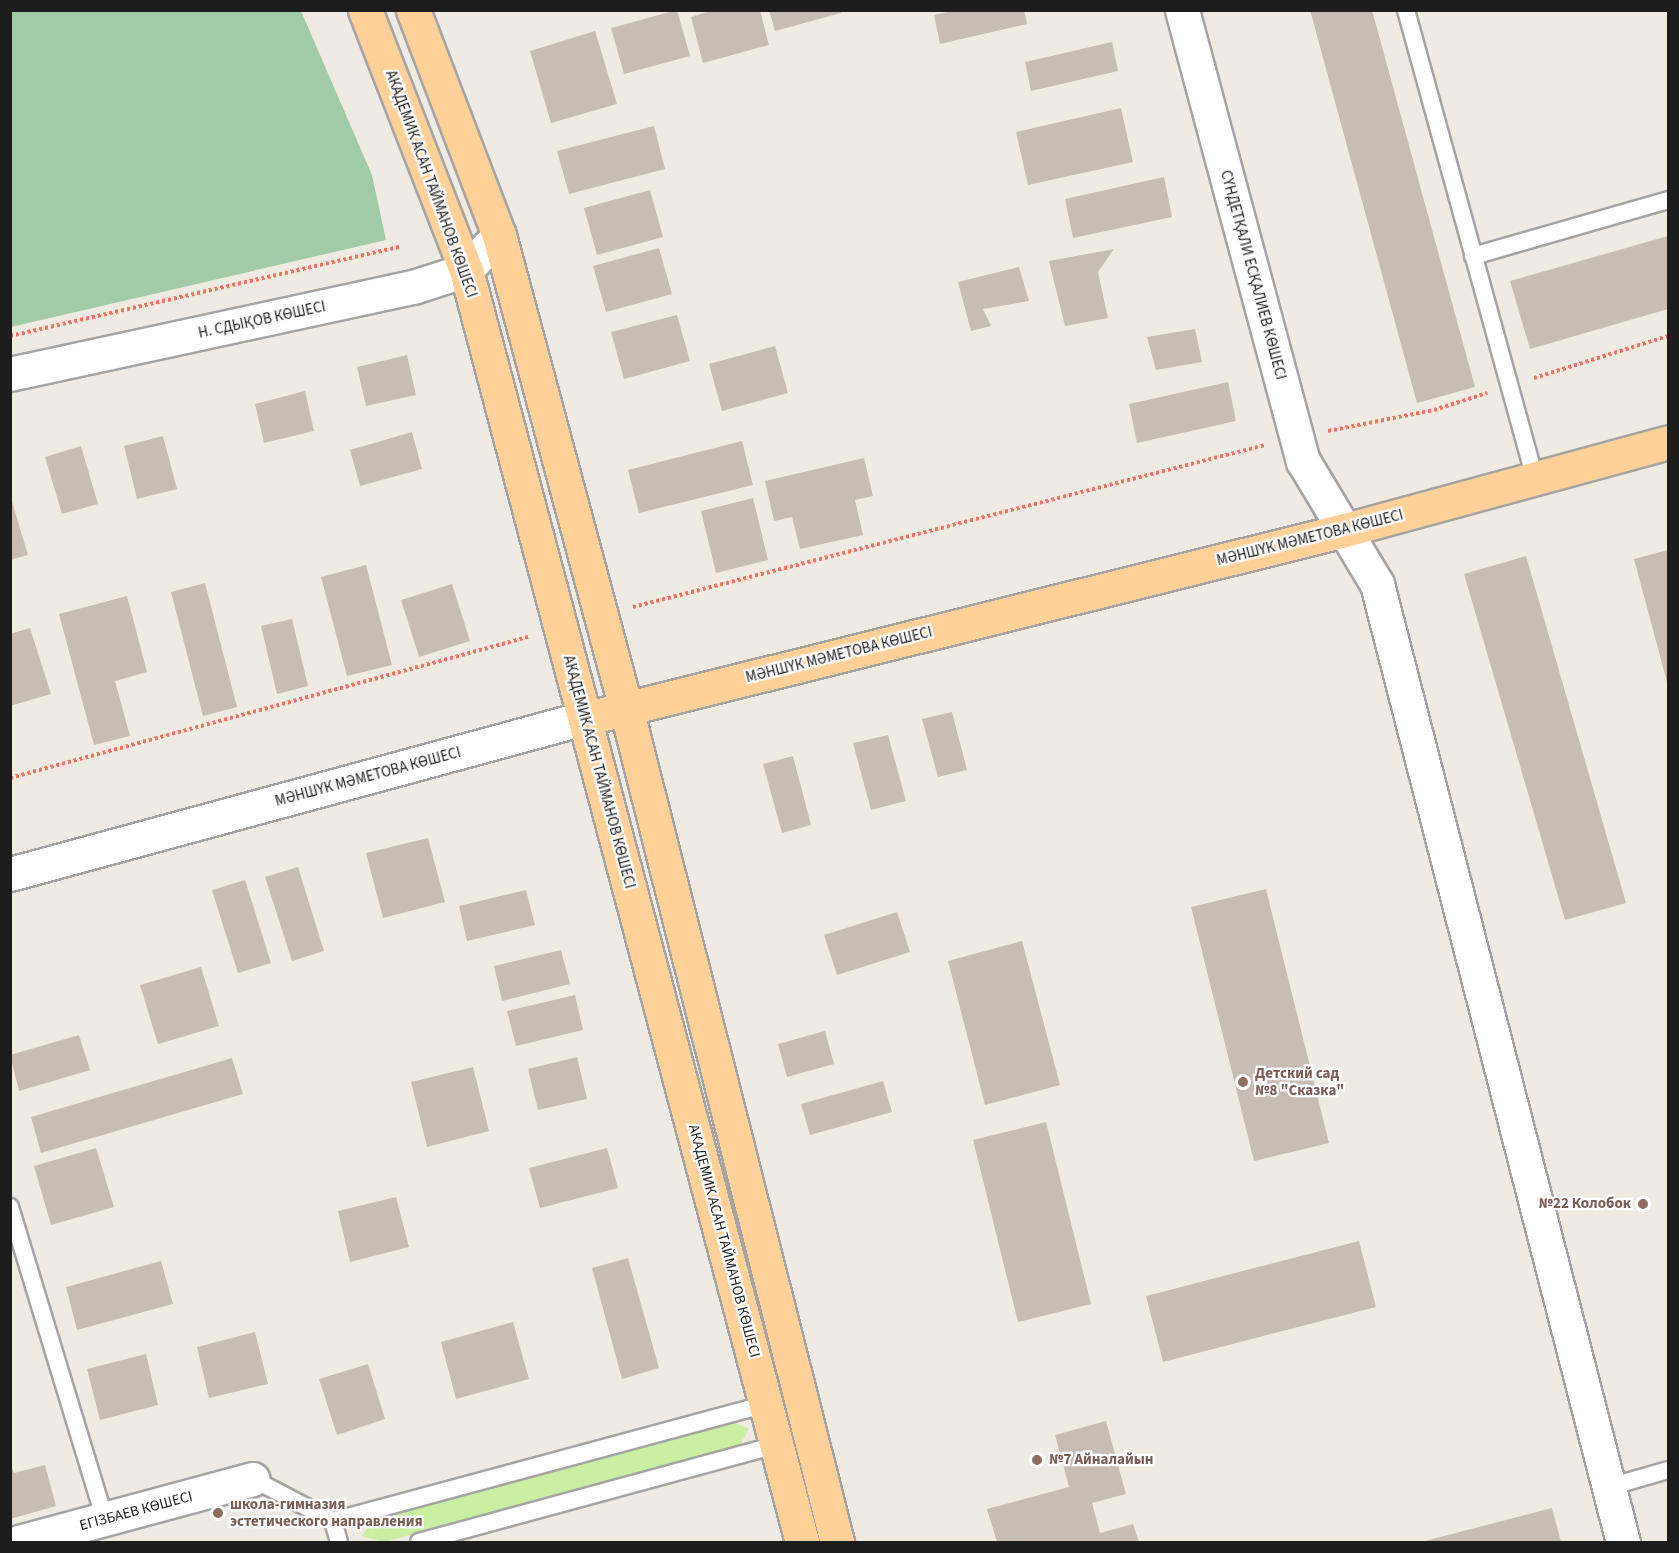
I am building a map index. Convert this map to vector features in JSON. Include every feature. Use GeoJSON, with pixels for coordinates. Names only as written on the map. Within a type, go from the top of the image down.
{"type":"FeatureCollection","features":[{"type":"Feature","properties":{"kind":"main road","name":"АКАДЕМИК АСАН ТАЙМАНОВ КӨШЕСІ"},"geometry":{"type":"LineString","coordinates":[[365,10],[466,270],[802,1542]]}},
{"type":"Feature","properties":{"kind":"main road"},"geometry":{"type":"LineString","coordinates":[[420,12],[499,235],[626,708],[837,1542]]}},
{"type":"Feature","properties":{"kind":"main road","name":"МӘНШҮК МӘМЕТОВА КӨШЕСІ"},"geometry":{"type":"LineString","coordinates":[[584,718],[1345,530],[1668,442]]}},
{"type":"Feature","properties":{"kind":"street","name":"СҮНДЕТҚАЛИ ЕСҚАЛИЕВ КӨШЕСІ"},"geometry":{"type":"LineString","coordinates":[[1182,10],[1303,461],[1377,584],[1623,1542]]}},
{"type":"Feature","properties":{"kind":"street","name":"Н. СДЫҚОВ КӨШЕСІ"},"geometry":{"type":"LineString","coordinates":[[10,374],[413,287],[466,270],[499,235]]}},
{"type":"Feature","properties":{"kind":"street","name":"МӘНШҮК МӘМЕТОВА КӨШЕСІ"},"geometry":{"type":"LineString","coordinates":[[10,874],[584,718]]}},
{"type":"Feature","properties":{"kind":"street","name":"ЕГІЗБАЕВ КӨШЕСІ"},"geometry":{"type":"LineString","coordinates":[[19,1542],[253,1479]]}},
{"type":"Feature","properties":{"kind":"lane"},"geometry":{"type":"LineString","coordinates":[[1406,10],[1535,478]]}},
{"type":"Feature","properties":{"kind":"lane"},"geometry":{"type":"LineString","coordinates":[[1473,256],[1668,200]]}},
{"type":"Feature","properties":{"kind":"lane"},"geometry":{"type":"LineString","coordinates":[[10,1207],[105,1519]]}},
{"type":"Feature","properties":{"kind":"lane"},"geometry":{"type":"LineString","coordinates":[[253,1479],[333,1521],[766,1404]]}},
{"type":"Feature","properties":{"kind":"lane"},"geometry":{"type":"LineString","coordinates":[[419,1542],[777,1445]]}},
{"type":"Feature","properties":{"kind":"lane"},"geometry":{"type":"LineString","coordinates":[[1609,1487],[1668,1470]]}},
{"type":"Feature","properties":{"kind":"lane"},"geometry":{"type":"LineString","coordinates":[[333,1521],[339,1542]]}},
{"type":"Feature","properties":{"kind":"path"},"geometry":{"type":"LineString","coordinates":[[10,336],[400,247]]}},
{"type":"Feature","properties":{"kind":"path"},"geometry":{"type":"LineString","coordinates":[[601,616],[1296,437],[1434,410],[1668,336]]}},
{"type":"Feature","properties":{"kind":"path"},"geometry":{"type":"LineString","coordinates":[[10,778],[561,628]]}},
{"type":"Feature","properties":{"kind":"green space"},"geometry":{"type":"Polygon","coordinates":[[[10,11],[301,11],[372,175],[386,240],[11,327],[10,11]]]}},
{"type":"Feature","properties":{"kind":"green space"},"geometry":{"type":"Polygon","coordinates":[[[731,1421],[749,1429],[739,1447],[384,1542],[362,1536],[374,1518],[731,1421]]]}},
{"type":"Feature","properties":{"kind":"building"},"geometry":{"type":"Polygon","coordinates":[[[677,10],[690,56],[624,74],[611,28],[677,10]]]}},
{"type":"Feature","properties":{"kind":"building"},"geometry":{"type":"Polygon","coordinates":[[[713,10],[760,10],[769,45],[703,63],[691,17],[713,10]]]}},
{"type":"Feature","properties":{"kind":"building"},"geometry":{"type":"Polygon","coordinates":[[[769,10],[840,10],[841,13],[775,31],[769,10]]]}},
{"type":"Feature","properties":{"kind":"building"},"geometry":{"type":"Polygon","coordinates":[[[956,10],[1024,10],[1027,24],[940,44],[934,15],[956,10]]]}},
{"type":"Feature","properties":{"kind":"building"},"geometry":{"type":"Polygon","coordinates":[[[1310,10],[1372,10],[1475,387],[1417,403],[1310,10]]]}},
{"type":"Feature","properties":{"kind":"building"},"geometry":{"type":"Polygon","coordinates":[[[595,31],[617,104],[551,123],[530,51],[595,31]]]}},
{"type":"Feature","properties":{"kind":"building"},"geometry":{"type":"Polygon","coordinates":[[[1112,42],[1118,71],[1031,91],[1025,62],[1112,42]]]}},
{"type":"Feature","properties":{"kind":"building"},"geometry":{"type":"Polygon","coordinates":[[[1121,108],[1133,162],[1028,185],[1016,132],[1121,108]]]}},
{"type":"Feature","properties":{"kind":"building"},"geometry":{"type":"Polygon","coordinates":[[[654,126],[665,169],[569,194],[557,151],[654,126]]]}},
{"type":"Feature","properties":{"kind":"building"},"geometry":{"type":"Polygon","coordinates":[[[1164,177],[1172,217],[1073,238],[1065,199],[1164,177]]]}},
{"type":"Feature","properties":{"kind":"building"},"geometry":{"type":"Polygon","coordinates":[[[650,190],[663,237],[597,255],[584,208],[650,190]]]}},
{"type":"Feature","properties":{"kind":"building"},"geometry":{"type":"Polygon","coordinates":[[[1668,236],[1668,309],[1530,349],[1510,281],[1668,236]]]}},
{"type":"Feature","properties":{"kind":"building"},"geometry":{"type":"Polygon","coordinates":[[[659,248],[672,294],[606,312],[593,266],[659,248]]]}},
{"type":"Feature","properties":{"kind":"building"},"geometry":{"type":"Polygon","coordinates":[[[1114,249],[1098,272],[1108,318],[1065,326],[1049,261],[1114,249]]]}},
{"type":"Feature","properties":{"kind":"building"},"geometry":{"type":"Polygon","coordinates":[[[1019,267],[1029,301],[983,309],[991,326],[971,331],[958,282],[1019,267]]]}},
{"type":"Feature","properties":{"kind":"building"},"geometry":{"type":"Polygon","coordinates":[[[677,315],[690,361],[624,379],[611,332],[677,315]]]}},
{"type":"Feature","properties":{"kind":"building"},"geometry":{"type":"Polygon","coordinates":[[[1195,329],[1202,362],[1156,370],[1147,337],[1195,329]]]}},
{"type":"Feature","properties":{"kind":"building"},"geometry":{"type":"Polygon","coordinates":[[[775,346],[788,393],[722,411],[709,364],[775,346]]]}},
{"type":"Feature","properties":{"kind":"building"},"geometry":{"type":"Polygon","coordinates":[[[407,355],[416,395],[366,406],[357,367],[407,355]]]}},
{"type":"Feature","properties":{"kind":"building"},"geometry":{"type":"Polygon","coordinates":[[[1228,382],[1236,421],[1137,443],[1129,404],[1228,382]]]}},
{"type":"Feature","properties":{"kind":"building"},"geometry":{"type":"Polygon","coordinates":[[[305,391],[314,431],[264,443],[255,404],[305,391]]]}},
{"type":"Feature","properties":{"kind":"building"},"geometry":{"type":"Polygon","coordinates":[[[412,432],[422,469],[360,486],[350,450],[412,432]]]}},
{"type":"Feature","properties":{"kind":"building"},"geometry":{"type":"Polygon","coordinates":[[[163,436],[177,489],[137,499],[124,446],[163,436]]]}},
{"type":"Feature","properties":{"kind":"building"},"geometry":{"type":"Polygon","coordinates":[[[742,441],[753,485],[639,513],[628,470],[742,441]]]}},
{"type":"Feature","properties":{"kind":"building"},"geometry":{"type":"Polygon","coordinates":[[[81,446],[98,504],[62,514],[45,457],[81,446]]]}},
{"type":"Feature","properties":{"kind":"building"},"geometry":{"type":"Polygon","coordinates":[[[864,458],[873,496],[855,500],[863,535],[800,549],[792,517],[774,521],[765,481],[864,458]]]}},
{"type":"Feature","properties":{"kind":"building"},"geometry":{"type":"Polygon","coordinates":[[[10,495],[28,555],[10,560],[10,495]]]}},
{"type":"Feature","properties":{"kind":"building"},"geometry":{"type":"Polygon","coordinates":[[[753,498],[768,560],[716,573],[701,511],[753,498]]]}},
{"type":"Feature","properties":{"kind":"building"},"geometry":{"type":"Polygon","coordinates":[[[1668,550],[1668,686],[1634,559],[1668,550]]]}},
{"type":"Feature","properties":{"kind":"building"},"geometry":{"type":"Polygon","coordinates":[[[1526,556],[1626,903],[1565,920],[1464,574],[1526,556]]]}},
{"type":"Feature","properties":{"kind":"building"},"geometry":{"type":"Polygon","coordinates":[[[366,565],[392,665],[347,676],[321,577],[366,565]]]}},
{"type":"Feature","properties":{"kind":"building"},"geometry":{"type":"Polygon","coordinates":[[[205,583],[237,707],[203,716],[171,592],[205,583]]]}},
{"type":"Feature","properties":{"kind":"building"},"geometry":{"type":"Polygon","coordinates":[[[452,584],[470,641],[419,657],[401,600],[452,584]]]}},
{"type":"Feature","properties":{"kind":"building"},"geometry":{"type":"Polygon","coordinates":[[[127,596],[147,672],[115,681],[130,736],[94,745],[59,614],[127,596]]]}},
{"type":"Feature","properties":{"kind":"building"},"geometry":{"type":"Polygon","coordinates":[[[292,619],[308,686],[277,694],[261,626],[292,619]]]}},
{"type":"Feature","properties":{"kind":"building"},"geometry":{"type":"Polygon","coordinates":[[[30,628],[51,694],[10,706],[10,634],[30,628]]]}},
{"type":"Feature","properties":{"kind":"building"},"geometry":{"type":"Polygon","coordinates":[[[952,712],[967,770],[938,777],[922,719],[952,712]]]}},
{"type":"Feature","properties":{"kind":"building"},"geometry":{"type":"Polygon","coordinates":[[[888,735],[906,801],[871,810],[853,743],[888,735]]]}},
{"type":"Feature","properties":{"kind":"building"},"geometry":{"type":"Polygon","coordinates":[[[793,756],[811,825],[782,833],[763,764],[793,756]]]}},
{"type":"Feature","properties":{"kind":"building"},"geometry":{"type":"Polygon","coordinates":[[[428,838],[445,902],[383,918],[366,853],[428,838]]]}},
{"type":"Feature","properties":{"kind":"building"},"geometry":{"type":"Polygon","coordinates":[[[298,867],[324,951],[292,961],[265,877],[298,867]]]}},
{"type":"Feature","properties":{"kind":"building"},"geometry":{"type":"Polygon","coordinates":[[[245,880],[271,963],[238,973],[212,890],[245,880]]]}},
{"type":"Feature","properties":{"kind":"building"},"geometry":{"type":"Polygon","coordinates":[[[1266,889],[1329,1143],[1254,1161],[1191,907],[1266,889]]]}},
{"type":"Feature","properties":{"kind":"building"},"geometry":{"type":"Polygon","coordinates":[[[526,890],[535,925],[467,941],[459,906],[526,890]]]}},
{"type":"Feature","properties":{"kind":"building"},"geometry":{"type":"Polygon","coordinates":[[[897,912],[910,952],[837,975],[824,935],[897,912]]]}},
{"type":"Feature","properties":{"kind":"building"},"geometry":{"type":"Polygon","coordinates":[[[1022,941],[1060,1085],[985,1105],[948,961],[1022,941]]]}},
{"type":"Feature","properties":{"kind":"building"},"geometry":{"type":"Polygon","coordinates":[[[561,950],[570,984],[502,1001],[494,966],[561,950]]]}},
{"type":"Feature","properties":{"kind":"building"},"geometry":{"type":"Polygon","coordinates":[[[201,967],[219,1026],[158,1044],[140,985],[201,967]]]}},
{"type":"Feature","properties":{"kind":"building"},"geometry":{"type":"Polygon","coordinates":[[[575,995],[583,1030],[516,1046],[507,1011],[575,995]]]}},
{"type":"Feature","properties":{"kind":"building"},"geometry":{"type":"Polygon","coordinates":[[[825,1031],[834,1064],[787,1077],[778,1044],[825,1031]]]}},
{"type":"Feature","properties":{"kind":"building"},"geometry":{"type":"Polygon","coordinates":[[[79,1035],[90,1070],[19,1091],[10,1055],[79,1035]]]}},
{"type":"Feature","properties":{"kind":"building"},"geometry":{"type":"Polygon","coordinates":[[[577,1057],[587,1099],[538,1110],[528,1069],[577,1057]]]}},
{"type":"Feature","properties":{"kind":"building"},"geometry":{"type":"Polygon","coordinates":[[[232,1058],[243,1094],[41,1153],[31,1117],[232,1058]]]}},
{"type":"Feature","properties":{"kind":"building"},"geometry":{"type":"Polygon","coordinates":[[[473,1067],[489,1131],[427,1147],[411,1082],[473,1067]]]}},
{"type":"Feature","properties":{"kind":"building"},"geometry":{"type":"Polygon","coordinates":[[[883,1081],[892,1112],[810,1135],[801,1104],[883,1081]]]}},
{"type":"Feature","properties":{"kind":"building"},"geometry":{"type":"Polygon","coordinates":[[[1046,1122],[1091,1304],[1018,1322],[973,1140],[1046,1122]]]}},
{"type":"Feature","properties":{"kind":"building"},"geometry":{"type":"Polygon","coordinates":[[[96,1148],[114,1207],[51,1225],[34,1166],[96,1148]]]}},
{"type":"Feature","properties":{"kind":"building"},"geometry":{"type":"Polygon","coordinates":[[[607,1148],[618,1188],[540,1208],[529,1168],[607,1148]]]}},
{"type":"Feature","properties":{"kind":"building"},"geometry":{"type":"Polygon","coordinates":[[[396,1197],[409,1247],[350,1262],[338,1211],[396,1197]]]}},
{"type":"Feature","properties":{"kind":"building"},"geometry":{"type":"Polygon","coordinates":[[[1359,1241],[1376,1307],[1163,1362],[1146,1296],[1359,1241]]]}},
{"type":"Feature","properties":{"kind":"building"},"geometry":{"type":"Polygon","coordinates":[[[628,1258],[659,1368],[622,1379],[592,1268],[628,1258]]]}},
{"type":"Feature","properties":{"kind":"building"},"geometry":{"type":"Polygon","coordinates":[[[161,1261],[173,1304],[77,1330],[66,1287],[161,1261]]]}},
{"type":"Feature","properties":{"kind":"building"},"geometry":{"type":"Polygon","coordinates":[[[513,1322],[529,1379],[456,1399],[441,1342],[513,1322]]]}},
{"type":"Feature","properties":{"kind":"building"},"geometry":{"type":"Polygon","coordinates":[[[255,1332],[268,1384],[209,1398],[197,1347],[255,1332]]]}},
{"type":"Feature","properties":{"kind":"building"},"geometry":{"type":"Polygon","coordinates":[[[146,1354],[158,1405],[100,1420],[87,1369],[146,1354]]]}},
{"type":"Feature","properties":{"kind":"building"},"geometry":{"type":"Polygon","coordinates":[[[368,1364],[385,1419],[337,1435],[319,1379],[368,1364]]]}},
{"type":"Feature","properties":{"kind":"building"},"geometry":{"type":"Polygon","coordinates":[[[1106,1421],[1126,1494],[1092,1503],[1100,1533],[1133,1524],[1139,1542],[997,1542],[987,1509],[1069,1487],[1055,1435],[1106,1421]]]}},
{"type":"Feature","properties":{"kind":"building"},"geometry":{"type":"Polygon","coordinates":[[[10,1463],[14,1473],[45,1465],[56,1506],[10,1519],[10,1463]]]}},
{"type":"Feature","properties":{"kind":"building"},"geometry":{"type":"Polygon","coordinates":[[[1552,1508],[1561,1542],[1421,1542],[1552,1508]]]}},
{"type":"Feature","properties":{"kind":"place","name":"Детский сад №8 \"Сказка\""},"geometry":{"type":"Point","coordinates":[1243,1082]}},
{"type":"Feature","properties":{"kind":"place","name":"№22 Колобок"},"geometry":{"type":"Point","coordinates":[1643,1204]}},
{"type":"Feature","properties":{"kind":"place","name":"№7 Айналайын"},"geometry":{"type":"Point","coordinates":[1037,1460]}},
{"type":"Feature","properties":{"kind":"place","name":"школа-гимназия эстетического направления"},"geometry":{"type":"Point","coordinates":[218,1513]}}]}
